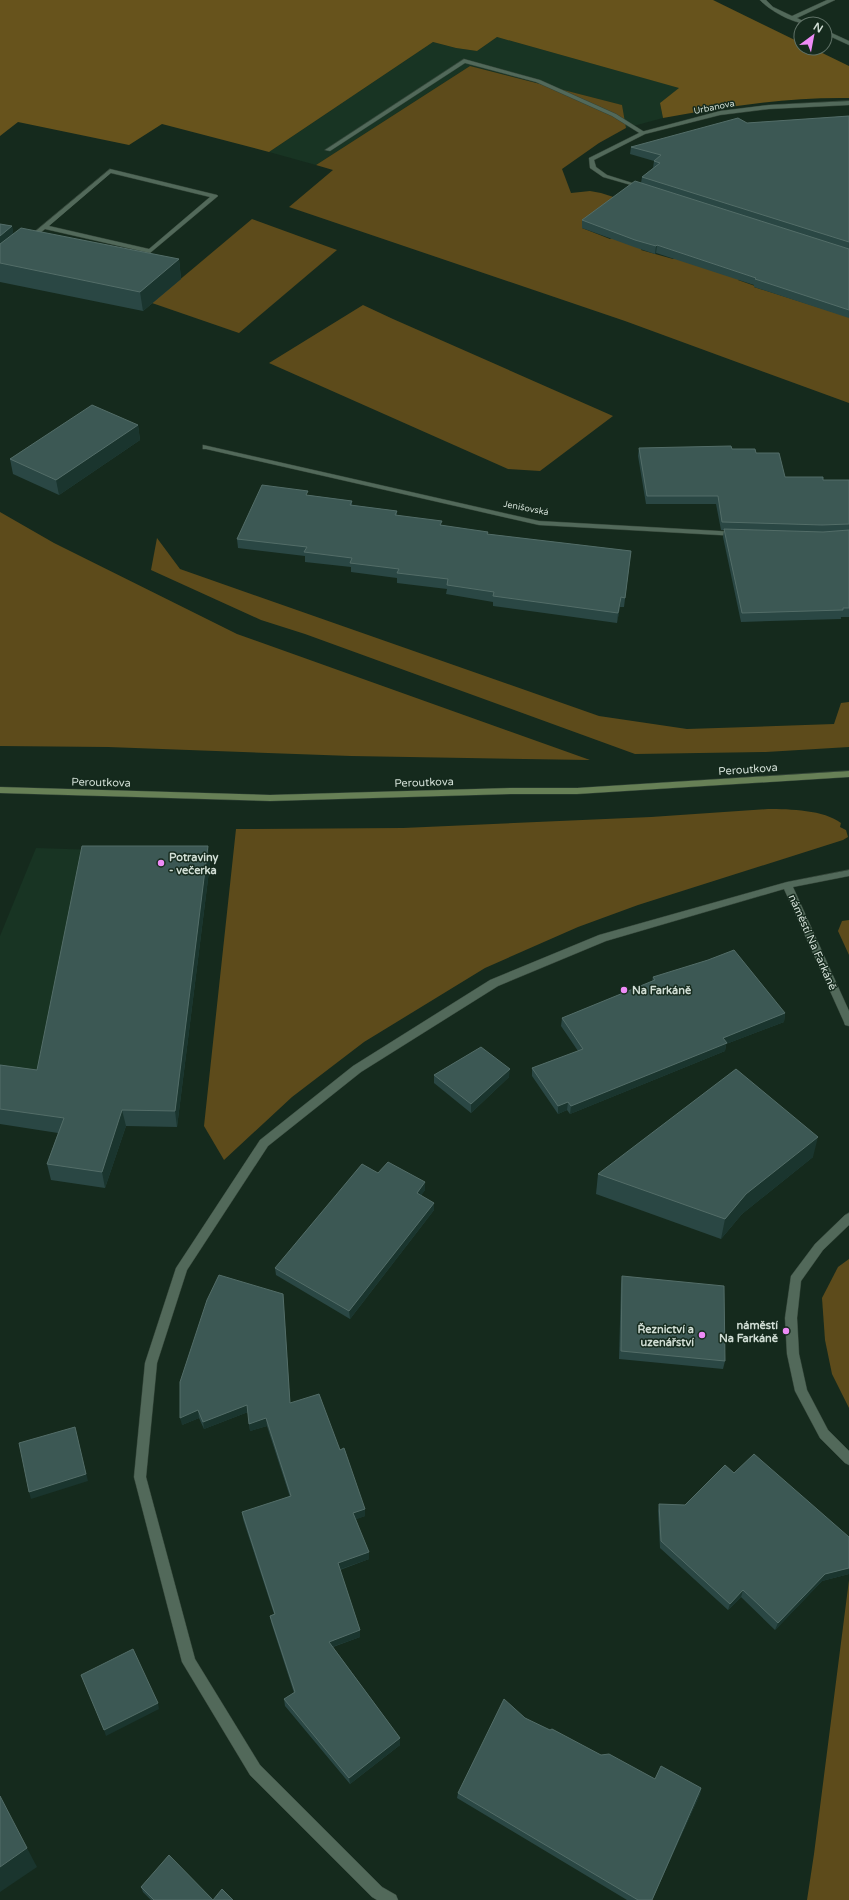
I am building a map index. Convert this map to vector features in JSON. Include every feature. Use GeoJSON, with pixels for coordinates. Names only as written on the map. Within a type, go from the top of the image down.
{"type":"FeatureCollection","features":[{"type":"Feature","properties":{"kind":"street"},"geometry":{"type":"LineString","coordinates":[[763,0],[771,8],[792,18],[832,0]]}},
{"type":"Feature","properties":{"kind":"street"},"geometry":{"type":"LineString","coordinates":[[833,36],[849,43]]}},
{"type":"Feature","properties":{"kind":"street"},"geometry":{"type":"LineString","coordinates":[[328,150],[464,61],[538,81],[614,115],[643,133]]}},
{"type":"Feature","properties":{"kind":"street","name":"Urbanova"},"geometry":{"type":"LineString","coordinates":[[649,190],[605,176],[593,168],[591,159],[643,133],[720,113],[769,107],[849,103]]}},
{"type":"Feature","properties":{"kind":"street"},"geometry":{"type":"LineString","coordinates":[[22,245],[44,226],[110,171],[215,196],[150,251],[44,226]]}},
{"type":"Feature","properties":{"kind":"street","name":"Jenišovská"},"geometry":{"type":"LineString","coordinates":[[206,447],[539,522],[743,534]]}},
{"type":"Feature","properties":{"kind":"street","name":"Peroutkova"},"geometry":{"type":"LineString","coordinates":[[0,790],[270,798],[512,791],[577,791],[849,774]]}},
{"type":"Feature","properties":{"kind":"street"},"geometry":{"type":"LineString","coordinates":[[391,1900],[377,1892],[255,1770],[189,1662],[140,1477],[151,1363],[182,1268],[264,1143],[357,1069],[494,983],[603,938],[787,885],[849,873]]}},
{"type":"Feature","properties":{"kind":"street","name":"náměstí Na Farkáně"},"geometry":{"type":"LineString","coordinates":[[787,885],[849,1022]]}},
{"type":"Feature","properties":{"kind":"street"},"geometry":{"type":"LineString","coordinates":[[849,1218],[819,1247],[795,1280],[791,1318],[793,1354],[800,1391],[824,1434],[849,1459]]}},
{"type":"Feature","properties":{"kind":"shaded area"},"geometry":{"type":"Polygon","coordinates":[[[0,0],[713,0],[793,39],[793,56],[828,56],[849,66],[849,98],[779,101],[663,118],[660,103],[679,88],[497,37],[477,51],[456,48],[433,42],[269,152],[162,124],[129,145],[18,122],[0,136],[0,0]]]}},
{"type":"Feature","properties":{"kind":"shaded area"},"geometry":{"type":"Polygon","coordinates":[[[497,37],[680,88],[660,103],[663,118],[626,128],[621,105],[470,66],[316,165],[269,152],[433,42],[456,48],[477,51],[497,37]]]}},
{"type":"Feature","properties":{"kind":"shaded area"},"geometry":{"type":"Polygon","coordinates":[[[470,66],[622,105],[626,128],[599,143],[562,169],[571,193],[590,191],[601,193],[849,273],[849,288],[762,260],[738,280],[755,286],[754,287],[836,313],[849,302],[849,403],[625,321],[289,207],[333,170],[316,165],[470,66]],[[608,209],[582,228],[610,239],[612,238],[642,248],[641,250],[673,259],[699,239],[608,209]]]}},
{"type":"Feature","properties":{"kind":"shaded area"},"geometry":{"type":"Polygon","coordinates":[[[252,219],[337,250],[239,333],[152,303],[252,219]]]}},
{"type":"Feature","properties":{"kind":"shaded area"},"geometry":{"type":"Polygon","coordinates":[[[363,305],[613,416],[540,471],[508,469],[269,363],[363,305]]]}},
{"type":"Feature","properties":{"kind":"shaded area"},"geometry":{"type":"Polygon","coordinates":[[[0,512],[54,543],[237,634],[590,760],[351,756],[108,747],[0,746],[0,512]]]}},
{"type":"Feature","properties":{"kind":"shaded area"},"geometry":{"type":"Polygon","coordinates":[[[157,538],[180,569],[599,716],[687,729],[834,724],[841,703],[849,702],[849,747],[766,752],[635,754],[305,634],[261,620],[151,570],[157,538]]]}},
{"type":"Feature","properties":{"kind":"shaded area"},"geometry":{"type":"Polygon","coordinates":[[[768,809],[806,811],[826,815],[841,823],[840,827],[846,830],[848,837],[843,840],[638,905],[578,927],[485,968],[364,1042],[292,1097],[224,1160],[204,1126],[236,829],[403,828],[651,817],[768,809]]]}},
{"type":"Feature","properties":{"kind":"shaded area"},"geometry":{"type":"Polygon","coordinates":[[[36,848],[128,851],[102,1015],[0,1124],[0,936],[36,848]]]}},
{"type":"Feature","properties":{"kind":"shaded area"},"geometry":{"type":"Polygon","coordinates":[[[849,920],[849,955],[838,931],[842,921],[849,920]]]}},
{"type":"Feature","properties":{"kind":"shaded area"},"geometry":{"type":"Polygon","coordinates":[[[849,1259],[849,1408],[832,1374],[825,1340],[822,1298],[838,1267],[849,1259]]]}},
{"type":"Feature","properties":{"kind":"shaded area"},"geometry":{"type":"Polygon","coordinates":[[[849,1580],[849,1900],[807,1900],[814,1854],[849,1580]]]}},
{"type":"Feature","properties":{"kind":"building"},"geometry":{"type":"Polygon","coordinates":[[[849,116],[849,242],[642,177],[660,163],[654,161],[661,155],[631,147],[738,118],[747,123],[849,116]]]}},
{"type":"Feature","properties":{"kind":"building"},"geometry":{"type":"Polygon","coordinates":[[[635,181],[849,249],[849,310],[657,245],[635,240],[582,220],[635,181]]]}},
{"type":"Feature","properties":{"kind":"building"},"geometry":{"type":"Polygon","coordinates":[[[0,224],[12,226],[0,236],[0,224]]]}},
{"type":"Feature","properties":{"kind":"building"},"geometry":{"type":"Polygon","coordinates":[[[21,228],[179,259],[140,292],[0,263],[0,244],[21,228]]]}},
{"type":"Feature","properties":{"kind":"building"},"geometry":{"type":"Polygon","coordinates":[[[92,405],[138,425],[56,480],[10,459],[92,405]]]}},
{"type":"Feature","properties":{"kind":"building"},"geometry":{"type":"Polygon","coordinates":[[[731,446],[732,449],[755,449],[756,453],[779,453],[785,477],[823,477],[823,480],[849,480],[849,524],[822,525],[722,522],[718,496],[647,496],[639,448],[731,446]]]}},
{"type":"Feature","properties":{"kind":"building"},"geometry":{"type":"Polygon","coordinates":[[[262,485],[308,491],[306,495],[352,501],[350,505],[397,511],[395,515],[442,521],[440,525],[488,532],[487,534],[631,551],[625,598],[621,597],[618,613],[493,596],[494,592],[447,585],[448,579],[397,573],[399,569],[350,563],[352,558],[304,552],[307,547],[237,539],[262,485]]]}},
{"type":"Feature","properties":{"kind":"building"},"geometry":{"type":"Polygon","coordinates":[[[724,529],[823,532],[849,530],[849,608],[843,608],[843,610],[742,613],[724,529]]]}},
{"type":"Feature","properties":{"kind":"building"},"geometry":{"type":"Polygon","coordinates":[[[82,846],[208,846],[175,1111],[122,1110],[102,1172],[47,1164],[64,1118],[0,1109],[0,1065],[37,1070],[82,846]]]}},
{"type":"Feature","properties":{"kind":"building"},"geometry":{"type":"Polygon","coordinates":[[[734,950],[785,1013],[723,1038],[727,1043],[571,1106],[568,1102],[558,1106],[532,1068],[583,1049],[562,1018],[655,980],[653,977],[708,960],[734,950]]]}},
{"type":"Feature","properties":{"kind":"building"},"geometry":{"type":"Polygon","coordinates":[[[481,1047],[510,1069],[471,1104],[434,1075],[481,1047]]]}},
{"type":"Feature","properties":{"kind":"building"},"geometry":{"type":"Polygon","coordinates":[[[736,1069],[818,1137],[746,1194],[725,1219],[598,1174],[736,1069]]]}},
{"type":"Feature","properties":{"kind":"building"},"geometry":{"type":"Polygon","coordinates":[[[388,1162],[425,1182],[417,1193],[434,1203],[349,1311],[275,1268],[362,1164],[378,1173],[388,1162]]]}},
{"type":"Feature","properties":{"kind":"building"},"geometry":{"type":"Polygon","coordinates":[[[219,1275],[283,1294],[290,1403],[319,1394],[340,1450],[344,1448],[365,1509],[353,1513],[369,1552],[338,1563],[360,1630],[329,1642],[400,1738],[349,1778],[284,1699],[295,1692],[270,1616],[275,1614],[242,1512],[291,1496],[266,1418],[249,1424],[247,1405],[203,1422],[198,1410],[180,1418],[180,1382],[207,1300],[219,1275]]]}},
{"type":"Feature","properties":{"kind":"building"},"geometry":{"type":"Polygon","coordinates":[[[622,1276],[724,1286],[725,1361],[621,1351],[622,1276]]]}},
{"type":"Feature","properties":{"kind":"building"},"geometry":{"type":"Polygon","coordinates":[[[75,1427],[86,1474],[29,1492],[19,1443],[75,1427]]]}},
{"type":"Feature","properties":{"kind":"building"},"geometry":{"type":"Polygon","coordinates":[[[754,1454],[849,1537],[849,1568],[825,1574],[778,1623],[743,1590],[730,1604],[661,1541],[659,1504],[685,1505],[725,1465],[734,1473],[754,1454]]]}},
{"type":"Feature","properties":{"kind":"building"},"geometry":{"type":"Polygon","coordinates":[[[133,1649],[158,1703],[104,1730],[81,1675],[133,1649]]]}},
{"type":"Feature","properties":{"kind":"building"},"geometry":{"type":"Polygon","coordinates":[[[504,1699],[525,1718],[550,1730],[552,1729],[601,1755],[609,1754],[655,1779],[661,1766],[701,1788],[652,1900],[638,1900],[458,1793],[504,1699]]]}},
{"type":"Feature","properties":{"kind":"building"},"geometry":{"type":"Polygon","coordinates":[[[0,1796],[27,1848],[0,1867],[0,1796]]]}},
{"type":"Feature","properties":{"kind":"building"},"geometry":{"type":"Polygon","coordinates":[[[169,1855],[213,1900],[154,1900],[141,1887],[169,1855]]]}},
{"type":"Feature","properties":{"kind":"building"},"geometry":{"type":"Polygon","coordinates":[[[222,1889],[233,1900],[213,1900],[222,1889]]]}},
{"type":"Feature","properties":{"kind":"place","name":"Potraviny - večerka"},"geometry":{"type":"Point","coordinates":[161,863]}},
{"type":"Feature","properties":{"kind":"place","name":"Na Farkáně"},"geometry":{"type":"Point","coordinates":[624,990]}},
{"type":"Feature","properties":{"kind":"place","name":"náměstí Na Farkáně"},"geometry":{"type":"Point","coordinates":[786,1331]}},
{"type":"Feature","properties":{"kind":"place","name":"Řeznictví a uzenářství"},"geometry":{"type":"Point","coordinates":[702,1335]}}]}
